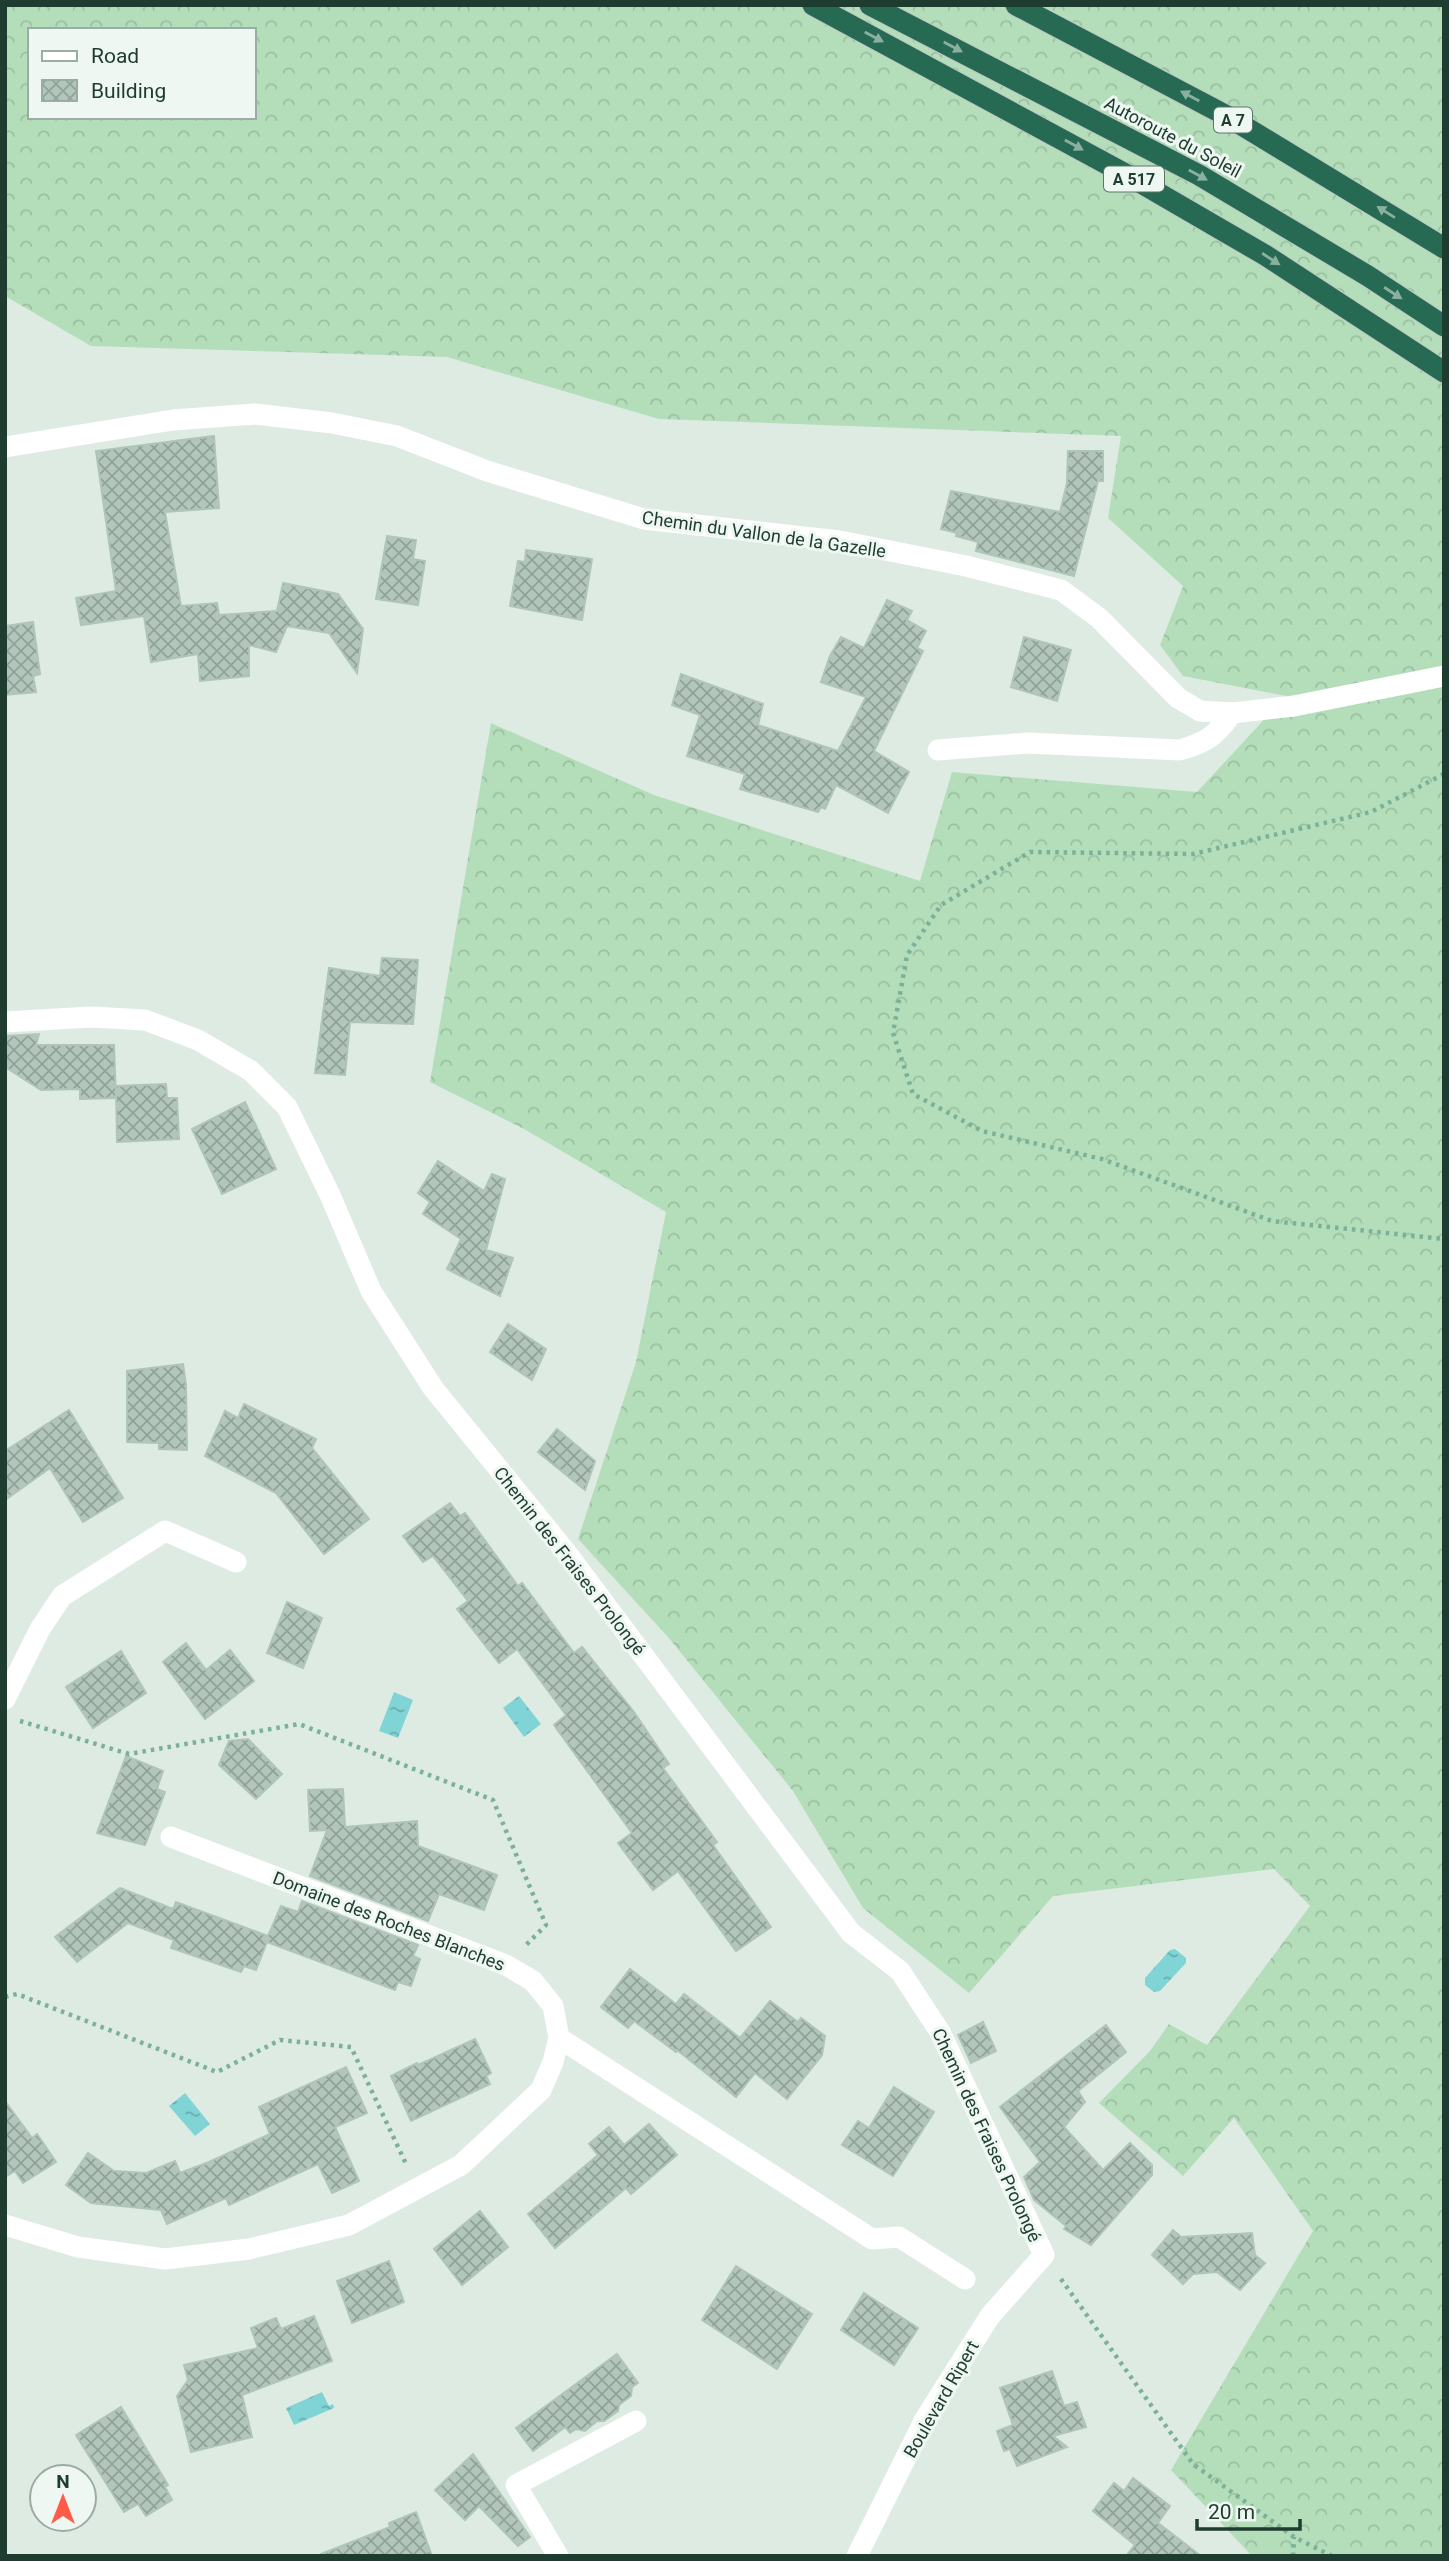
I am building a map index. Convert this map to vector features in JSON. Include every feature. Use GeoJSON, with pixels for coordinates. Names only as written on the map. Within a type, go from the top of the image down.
{"type":"FeatureCollection","features":[{"type":"Feature","properties":{"kind":"highway","name":"A 517"},"geometry":{"type":"LineString","coordinates":[[813,5],[1152,189],[1265,255],[1444,372]]}},
{"type":"Feature","properties":{"kind":"highway","name":"Autoroute du Soleil"},"geometry":{"type":"LineString","coordinates":[[870,5],[1199,175],[1368,276],[1444,326]]}},
{"type":"Feature","properties":{"kind":"highway","name":"A 7"},"geometry":{"type":"LineString","coordinates":[[1016,5],[1227,116],[1444,248]]}},
{"type":"Feature","properties":{"kind":"street","name":"Chemin du Vallon de la Gazelle"},"geometry":{"type":"LineString","coordinates":[[5,447],[173,420],[255,414],[332,423],[397,436],[487,471],[644,519],[840,541],[966,566],[1060,590],[1099,618],[1178,698],[1200,711],[1232,713],[1294,706],[1444,676]]}},
{"type":"Feature","properties":{"kind":"street"},"geometry":{"type":"LineString","coordinates":[[938,750],[1028,743],[1180,750],[1202,743],[1219,732],[1232,713]]}},
{"type":"Feature","properties":{"kind":"street","name":"Chemin des Fraises Prolongé"},"geometry":{"type":"LineString","coordinates":[[5,1022],[91,1017],[145,1020],[198,1040],[251,1072],[287,1107],[330,1195],[371,1291],[433,1388],[566,1552],[851,1933],[900,1972],[933,2022],[1044,2255]]}},
{"type":"Feature","properties":{"kind":"street"},"geometry":{"type":"LineString","coordinates":[[5,1699],[40,1629],[62,1596],[165,1531],[236,1562]]}},
{"type":"Feature","properties":{"kind":"street","name":"Domaine des Roches Blanches"},"geometry":{"type":"LineString","coordinates":[[5,2225],[78,2247],[165,2259],[248,2249],[349,2225],[461,2165],[541,2090],[553,2062],[559,2038],[553,2006],[533,1981],[506,1965],[171,1837]]}},
{"type":"Feature","properties":{"kind":"street"},"geometry":{"type":"LineString","coordinates":[[559,2038],[872,2239],[899,2237],[965,2279]]}},
{"type":"Feature","properties":{"kind":"street","name":"Boulevard Ripert"},"geometry":{"type":"LineString","coordinates":[[857,2556],[925,2419],[990,2316],[1044,2255]]}},
{"type":"Feature","properties":{"kind":"street"},"geometry":{"type":"LineString","coordinates":[[558,2556],[516,2485],[636,2421]]}},
{"type":"Feature","properties":{"kind":"path"},"geometry":{"type":"LineString","coordinates":[[1444,774],[1371,812],[1194,854],[1030,852],[941,905],[907,955],[893,1033],[913,1094],[982,1131],[1102,1159],[1272,1221],[1444,1239]]}},
{"type":"Feature","properties":{"kind":"path"},"geometry":{"type":"LineString","coordinates":[[18,1721],[129,1754],[299,1724],[493,1800],[546,1925],[506,1965]]}},
{"type":"Feature","properties":{"kind":"path"},"geometry":{"type":"LineString","coordinates":[[5,1997],[17,1994],[217,2072],[280,2040],[351,2047],[418,2188]]}},
{"type":"Feature","properties":{"kind":"path"},"geometry":{"type":"LineString","coordinates":[[1044,2255],[1193,2464],[1294,2537],[1332,2556]]}},
{"type":"Feature","properties":{"kind":"path"},"geometry":{"type":"LineString","coordinates":[[1293,2556],[1294,2537]]}},
{"type":"Feature","properties":{"kind":"green space"},"geometry":{"type":"Polygon","coordinates":[[[5,5],[1444,5],[1444,2556],[1252,2556],[1171,2470],[1313,2231],[1234,2118],[1183,2176],[1099,2103],[1150,2051],[1169,2024],[1207,2045],[1310,1906],[1274,1869],[1053,1896],[969,1993],[863,1908],[793,1791],[668,1637],[578,1539],[636,1362],[666,1212],[524,1129],[430,1082],[491,723],[654,795],[920,881],[952,772],[1197,792],[1286,696],[1183,676],[1160,645],[1183,586],[1108,518],[1121,436],[659,419],[447,357],[91,346],[5,296],[5,5]]]}},
{"type":"Feature","properties":{"kind":"water"},"geometry":{"type":"Polygon","coordinates":[[[394,1692],[413,1700],[398,1738],[379,1731],[394,1692]]]}},
{"type":"Feature","properties":{"kind":"water"},"geometry":{"type":"Polygon","coordinates":[[[519,1696],[541,1724],[524,1737],[503,1708],[519,1696]]]}},
{"type":"Feature","properties":{"kind":"water"},"geometry":{"type":"Polygon","coordinates":[[[1175,1949],[1186,1958],[1186,1963],[1160,1991],[1154,1992],[1145,1985],[1145,1978],[1170,1950],[1175,1949]]]}},
{"type":"Feature","properties":{"kind":"water"},"geometry":{"type":"Polygon","coordinates":[[[185,2093],[210,2124],[195,2136],[169,2106],[185,2093]]]}},
{"type":"Feature","properties":{"kind":"water"},"geometry":{"type":"Polygon","coordinates":[[[322,2392],[329,2406],[333,2404],[334,2408],[294,2425],[286,2408],[322,2392]]]}},
{"type":"Feature","properties":{"kind":"building"},"geometry":{"type":"Polygon","coordinates":[[[214,436],[219,508],[165,512],[181,606],[217,603],[219,615],[277,611],[283,583],[338,594],[363,629],[357,673],[329,633],[287,626],[276,652],[249,645],[249,676],[200,681],[198,654],[151,662],[144,616],[81,625],[76,598],[116,591],[96,451],[214,436]]]}},
{"type":"Feature","properties":{"kind":"building"},"geometry":{"type":"Polygon","coordinates":[[[1068,451],[1103,451],[1103,481],[1098,481],[1074,576],[976,551],[978,542],[941,529],[951,491],[1060,512],[1067,483],[1068,451]]]}},
{"type":"Feature","properties":{"kind":"building"},"geometry":{"type":"Polygon","coordinates":[[[387,536],[416,540],[413,559],[425,561],[418,605],[376,599],[387,536]]]}},
{"type":"Feature","properties":{"kind":"building"},"geometry":{"type":"Polygon","coordinates":[[[526,550],[592,559],[582,620],[510,606],[518,561],[525,562],[526,550]]]}},
{"type":"Feature","properties":{"kind":"building"},"geometry":{"type":"Polygon","coordinates":[[[887,600],[912,611],[907,620],[926,631],[917,648],[923,651],[874,751],[909,772],[888,813],[836,785],[825,809],[821,807],[818,812],[740,789],[745,774],[687,756],[700,715],[672,705],[681,674],[763,704],[758,725],[838,751],[866,697],[821,682],[830,656],[841,637],[864,648],[887,600]]]}},
{"type":"Feature","properties":{"kind":"building"},"geometry":{"type":"Polygon","coordinates":[[[33,622],[40,674],[33,676],[36,692],[5,695],[5,626],[33,622]]]}},
{"type":"Feature","properties":{"kind":"building"},"geometry":{"type":"Polygon","coordinates":[[[1024,637],[1071,650],[1057,701],[1011,687],[1024,637]]]}},
{"type":"Feature","properties":{"kind":"building"},"geometry":{"type":"Polygon","coordinates":[[[382,958],[418,960],[413,1024],[350,1022],[345,1075],[315,1073],[329,968],[380,976],[382,958]]]}},
{"type":"Feature","properties":{"kind":"building"},"geometry":{"type":"Polygon","coordinates":[[[39,1034],[36,1045],[114,1045],[116,1098],[80,1099],[80,1089],[41,1090],[5,1067],[5,1036],[39,1034]]]}},
{"type":"Feature","properties":{"kind":"building"},"geometry":{"type":"Polygon","coordinates":[[[166,1084],[167,1098],[177,1098],[179,1139],[117,1142],[116,1086],[166,1084]]]}},
{"type":"Feature","properties":{"kind":"building"},"geometry":{"type":"Polygon","coordinates":[[[245,1102],[276,1169],[222,1194],[192,1129],[245,1102]]]}},
{"type":"Feature","properties":{"kind":"building"},"geometry":{"type":"Polygon","coordinates":[[[438,1161],[484,1191],[492,1174],[505,1179],[486,1250],[513,1258],[500,1296],[447,1269],[461,1239],[423,1214],[430,1202],[418,1193],[438,1161]]]}},
{"type":"Feature","properties":{"kind":"building"},"geometry":{"type":"Polygon","coordinates":[[[508,1324],[546,1349],[532,1380],[490,1352],[508,1324]]]}},
{"type":"Feature","properties":{"kind":"building"},"geometry":{"type":"Polygon","coordinates":[[[183,1364],[187,1450],[159,1449],[159,1443],[127,1442],[127,1371],[183,1364]]]}},
{"type":"Feature","properties":{"kind":"building"},"geometry":{"type":"Polygon","coordinates":[[[244,1404],[316,1439],[312,1448],[369,1519],[324,1554],[276,1493],[205,1456],[225,1411],[238,1418],[244,1404]]]}},
{"type":"Feature","properties":{"kind":"building"},"geometry":{"type":"Polygon","coordinates":[[[69,1410],[123,1498],[83,1522],[50,1468],[5,1500],[5,1451],[69,1410]]]}},
{"type":"Feature","properties":{"kind":"building"},"geometry":{"type":"Polygon","coordinates":[[[557,1429],[595,1461],[585,1490],[538,1452],[557,1429]]]}},
{"type":"Feature","properties":{"kind":"building"},"geometry":{"type":"Polygon","coordinates":[[[450,1503],[460,1516],[465,1513],[518,1586],[522,1583],[574,1653],[582,1647],[634,1712],[669,1764],[663,1768],[717,1842],[713,1845],[771,1927],[736,1951],[678,1871],[653,1890],[618,1843],[632,1833],[554,1725],[566,1715],[517,1649],[499,1663],[457,1609],[468,1601],[433,1556],[423,1562],[403,1536],[450,1503]]]}},
{"type":"Feature","properties":{"kind":"building"},"geometry":{"type":"Polygon","coordinates":[[[287,1602],[322,1618],[303,1668],[267,1653],[287,1602]]]}},
{"type":"Feature","properties":{"kind":"building"},"geometry":{"type":"Polygon","coordinates":[[[186,1643],[206,1670],[230,1650],[254,1681],[205,1719],[163,1662],[186,1643]]]}},
{"type":"Feature","properties":{"kind":"building"},"geometry":{"type":"Polygon","coordinates":[[[121,1651],[146,1693],[93,1728],[66,1687],[121,1651]]]}},
{"type":"Feature","properties":{"kind":"building"},"geometry":{"type":"Polygon","coordinates":[[[248,1739],[282,1774],[256,1799],[219,1765],[229,1741],[248,1739]]]}},
{"type":"Feature","properties":{"kind":"building"},"geometry":{"type":"Polygon","coordinates":[[[126,1756],[163,1771],[157,1789],[165,1792],[145,1845],[97,1833],[126,1756]]]}},
{"type":"Feature","properties":{"kind":"building"},"geometry":{"type":"Polygon","coordinates":[[[343,1789],[345,1827],[417,1821],[418,1846],[497,1875],[484,1910],[439,1894],[428,1921],[310,1876],[327,1830],[310,1831],[308,1790],[343,1789]]]}},
{"type":"Feature","properties":{"kind":"building"},"geometry":{"type":"Polygon","coordinates":[[[120,1888],[173,1909],[176,1902],[268,1936],[281,1906],[298,1912],[302,1901],[418,1945],[413,1956],[420,1959],[411,1986],[398,1982],[395,1990],[267,1942],[256,1970],[244,1966],[241,1972],[171,1948],[174,1940],[128,1923],[77,1962],[55,1937],[120,1888]]]}},
{"type":"Feature","properties":{"kind":"building"},"geometry":{"type":"Polygon","coordinates":[[[630,1969],[676,2004],[684,1994],[740,2038],[770,2001],[798,2022],[801,2018],[825,2036],[822,2055],[787,2099],[755,2073],[736,2097],[677,2050],[676,2052],[634,2021],[628,2028],[601,2007],[630,1969]]]}},
{"type":"Feature","properties":{"kind":"building"},"geometry":{"type":"Polygon","coordinates":[[[983,2022],[996,2051],[971,2063],[958,2035],[983,2022]]]}},
{"type":"Feature","properties":{"kind":"building"},"geometry":{"type":"Polygon","coordinates":[[[1106,2025],[1126,2052],[1078,2091],[1085,2102],[1064,2127],[1103,2170],[1130,2143],[1152,2165],[1152,2175],[1091,2245],[1064,2229],[1066,2226],[1034,2200],[1024,2177],[1040,2162],[1000,2107],[1106,2025]]]}},
{"type":"Feature","properties":{"kind":"building"},"geometry":{"type":"Polygon","coordinates":[[[475,2039],[491,2073],[486,2076],[490,2084],[411,2121],[391,2076],[475,2039]]]}},
{"type":"Feature","properties":{"kind":"building"},"geometry":{"type":"Polygon","coordinates":[[[346,2067],[367,2113],[335,2127],[359,2181],[332,2193],[318,2164],[229,2205],[226,2198],[167,2224],[161,2210],[91,2203],[66,2185],[88,2153],[114,2171],[146,2173],[175,2161],[180,2173],[209,2162],[270,2134],[259,2107],[346,2067]]]}},
{"type":"Feature","properties":{"kind":"building"},"geometry":{"type":"Polygon","coordinates":[[[894,2087],[934,2112],[893,2176],[842,2145],[858,2121],[869,2128],[894,2087]]]}},
{"type":"Feature","properties":{"kind":"building"},"geometry":{"type":"Polygon","coordinates":[[[5,2101],[32,2138],[37,2134],[56,2162],[23,2183],[15,2171],[5,2177],[5,2101]]]}},
{"type":"Feature","properties":{"kind":"building"},"geometry":{"type":"Polygon","coordinates":[[[649,2124],[677,2155],[631,2194],[626,2188],[555,2248],[528,2214],[598,2155],[589,2144],[609,2127],[624,2145],[649,2124]]]}},
{"type":"Feature","properties":{"kind":"building"},"geometry":{"type":"Polygon","coordinates":[[[480,2211],[508,2247],[462,2285],[434,2249],[480,2211]]]}},
{"type":"Feature","properties":{"kind":"building"},"geometry":{"type":"Polygon","coordinates":[[[1173,2230],[1181,2237],[1252,2233],[1255,2255],[1265,2263],[1240,2290],[1217,2272],[1193,2274],[1183,2284],[1152,2255],[1173,2230]]]}},
{"type":"Feature","properties":{"kind":"building"},"geometry":{"type":"Polygon","coordinates":[[[389,2261],[404,2302],[352,2323],[337,2281],[389,2261]]]}},
{"type":"Feature","properties":{"kind":"building"},"geometry":{"type":"Polygon","coordinates":[[[736,2266],[812,2314],[777,2369],[702,2320],[736,2266]]]}},
{"type":"Feature","properties":{"kind":"building"},"geometry":{"type":"Polygon","coordinates":[[[864,2293],[918,2328],[894,2365],[841,2330],[864,2293]]]}},
{"type":"Feature","properties":{"kind":"building"},"geometry":{"type":"Polygon","coordinates":[[[314,2316],[332,2361],[242,2395],[252,2437],[191,2452],[177,2396],[188,2380],[184,2365],[258,2348],[251,2328],[276,2318],[281,2329],[314,2316]]]}},
{"type":"Feature","properties":{"kind":"building"},"geometry":{"type":"Polygon","coordinates":[[[617,2354],[638,2383],[632,2387],[631,2396],[619,2405],[618,2411],[604,2421],[597,2421],[585,2431],[576,2429],[570,2433],[565,2427],[533,2451],[516,2428],[617,2354]]]}},
{"type":"Feature","properties":{"kind":"building"},"geometry":{"type":"Polygon","coordinates":[[[1052,2371],[1064,2406],[1077,2402],[1086,2427],[1053,2436],[1067,2447],[1017,2466],[1010,2449],[1004,2451],[997,2431],[1013,2425],[1000,2388],[1052,2371]]]}},
{"type":"Feature","properties":{"kind":"building"},"geometry":{"type":"Polygon","coordinates":[[[121,2407],[168,2485],[165,2487],[172,2500],[146,2516],[138,2504],[124,2512],[98,2470],[98,2463],[93,2463],[76,2435],[121,2407]]]}},
{"type":"Feature","properties":{"kind":"building"},"geometry":{"type":"Polygon","coordinates":[[[473,2454],[530,2537],[518,2546],[479,2506],[465,2520],[435,2490],[473,2454]]]}},
{"type":"Feature","properties":{"kind":"building"},"geometry":{"type":"Polygon","coordinates":[[[1133,2478],[1170,2506],[1158,2523],[1201,2556],[1126,2556],[1135,2545],[1093,2511],[1114,2483],[1124,2491],[1133,2478]]]}},
{"type":"Feature","properties":{"kind":"building"},"geometry":{"type":"Polygon","coordinates":[[[416,2512],[432,2556],[321,2556],[390,2527],[389,2523],[416,2512]]]}}]}
